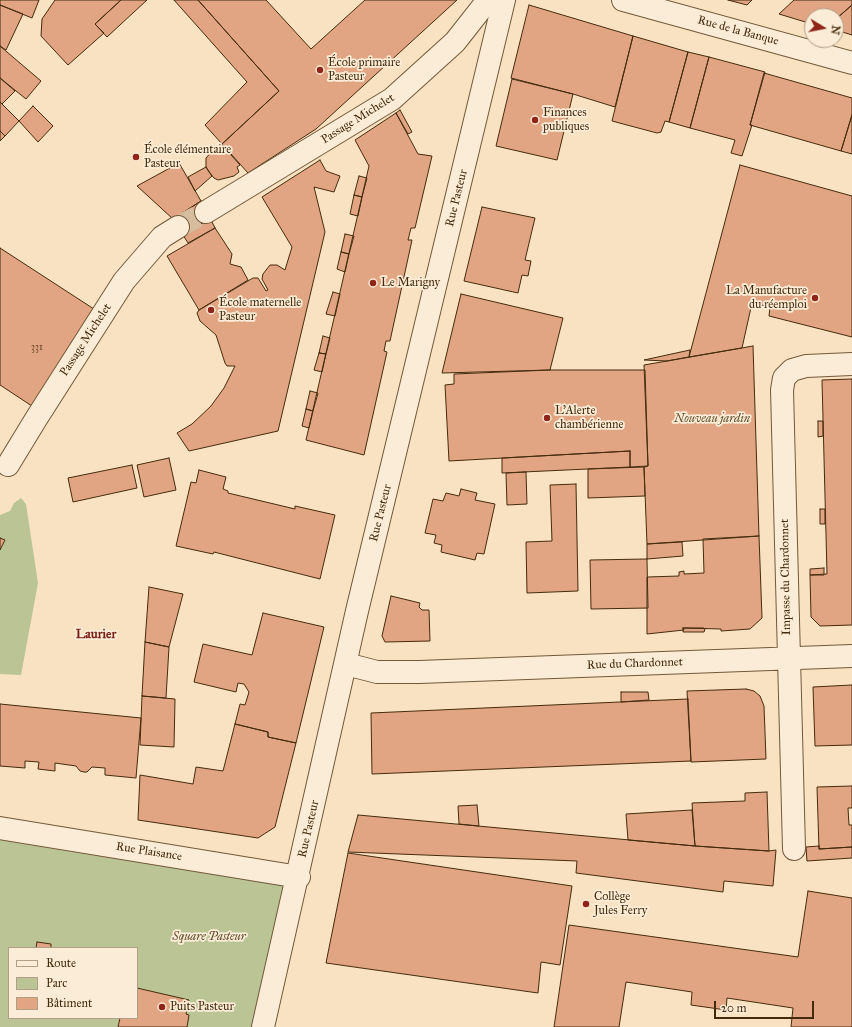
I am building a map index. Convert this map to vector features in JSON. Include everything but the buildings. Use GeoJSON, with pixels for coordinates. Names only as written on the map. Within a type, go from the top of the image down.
{"type":"FeatureCollection","features":[{"type":"Feature","properties":{"kind":"street","name":"Passage Michelet"},"geometry":{"type":"LineString","coordinates":[[206,212],[392,99],[455,42],[488,0]]}},
{"type":"Feature","properties":{"kind":"street","name":"Rue Pasteur"},"geometry":{"type":"LineString","coordinates":[[263,1027],[299,877],[346,664],[504,0]]}},
{"type":"Feature","properties":{"kind":"street","name":"Rue de la Banque"},"geometry":{"type":"LineString","coordinates":[[623,0],[852,63]]}},
{"type":"Feature","properties":{"kind":"street","name":"Passage Michelet"},"geometry":{"type":"LineString","coordinates":[[8,465],[124,281],[162,237],[178,227]]}},
{"type":"Feature","properties":{"kind":"street","name":"Impasse du Chardonnet"},"geometry":{"type":"LineString","coordinates":[[794,849],[782,390],[784,378],[792,370],[806,366],[852,364]]}},
{"type":"Feature","properties":{"kind":"street","name":"Rue du Chardonnet"},"geometry":{"type":"LineString","coordinates":[[346,664],[377,672],[419,672],[852,656]]}},
{"type":"Feature","properties":{"kind":"street","name":"Rue Plaisance"},"geometry":{"type":"LineString","coordinates":[[0,828],[299,877]]}},
{"type":"Feature","properties":{"kind":"green space"},"geometry":{"type":"Polygon","coordinates":[[[21,498],[26,504],[38,583],[21,675],[0,674],[0,550],[5,540],[0,538],[0,515],[10,511],[14,503],[21,498]]]}},
{"type":"Feature","properties":{"kind":"green space","name":"Square Pasteur"},"geometry":{"type":"Polygon","coordinates":[[[0,828],[299,877],[263,1027],[0,1027],[0,828]]]}},
{"type":"Feature","properties":{"kind":"tunnel"},"geometry":{"type":"LineString","coordinates":[[178,227],[206,212]]}},
{"type":"Feature","properties":{"kind":"place","name":"École primaire Pasteur"},"geometry":{"type":"Point","coordinates":[320,70]}},
{"type":"Feature","properties":{"kind":"place","name":"Finances publiques"},"geometry":{"type":"Point","coordinates":[535,120]}},
{"type":"Feature","properties":{"kind":"place","name":"École élémentaire Pasteur"},"geometry":{"type":"Point","coordinates":[136,157]}},
{"type":"Feature","properties":{"kind":"place","name":"Le Marigny"},"geometry":{"type":"Point","coordinates":[373,283]}},
{"type":"Feature","properties":{"kind":"place","name":"La Manufacture du réemploi"},"geometry":{"type":"Point","coordinates":[815,298]}},
{"type":"Feature","properties":{"kind":"place","name":"École maternelle Pasteur"},"geometry":{"type":"Point","coordinates":[211,310]}},
{"type":"Feature","properties":{"kind":"place","name":"L'Alerte chambérienne"},"geometry":{"type":"Point","coordinates":[547,418]}},
{"type":"Feature","properties":{"kind":"place","name":"Collège Jules Ferry"},"geometry":{"type":"Point","coordinates":[586,904]}},
{"type":"Feature","properties":{"kind":"place","name":"Puits Pasteur"},"geometry":{"type":"Point","coordinates":[162,1007]}},
{"type":"Feature","properties":{"kind":"district","name":"Laurier"},"geometry":{"type":"Point","coordinates":[96,635]}},
{"type":"Feature","properties":{"kind":"park label","name":"Nouveau jardin"},"geometry":{"type":"Point","coordinates":[712,419]}}]}
